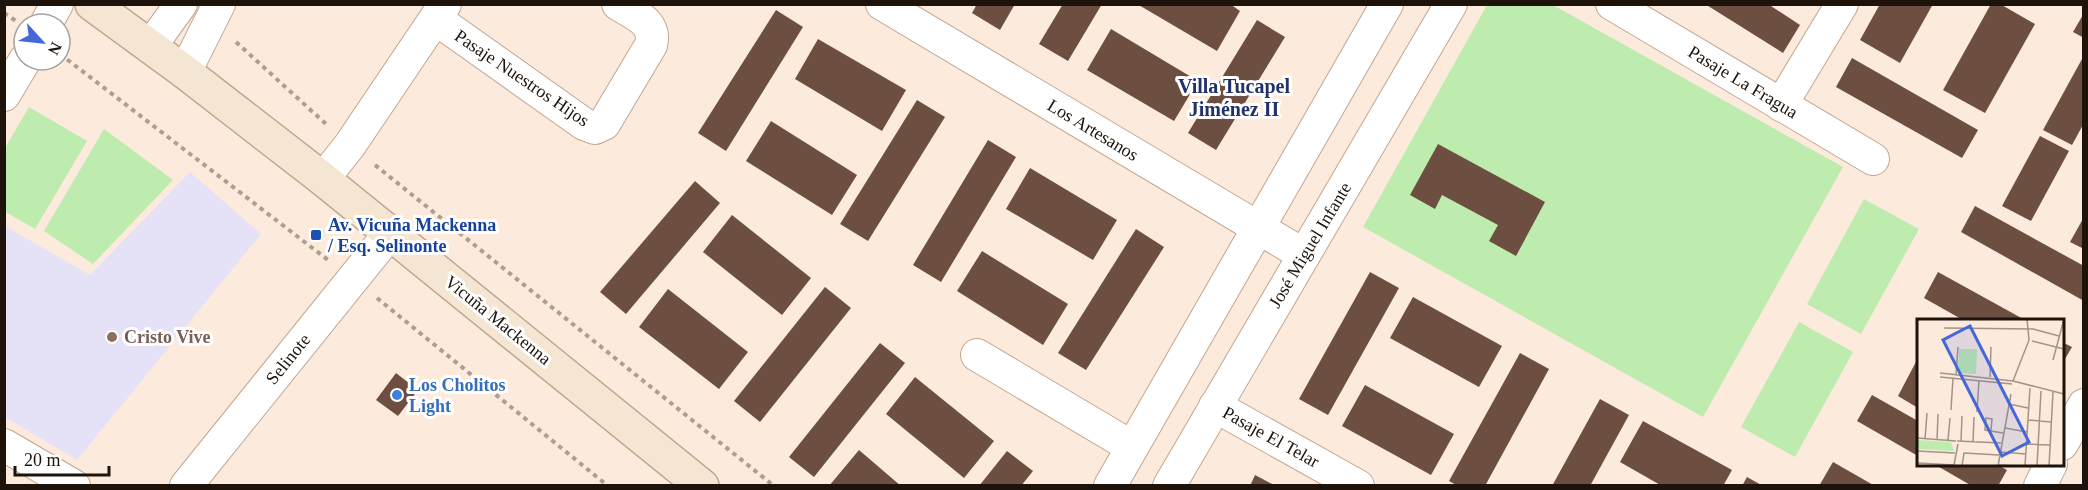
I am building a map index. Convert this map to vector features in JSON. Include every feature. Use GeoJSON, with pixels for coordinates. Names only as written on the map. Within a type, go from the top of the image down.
{"type":"FeatureCollection","features":[{"type":"Feature","properties":{"kind":"main road","name":"Vicuña Mackenna"},"geometry":{"type":"LineString","coordinates":[[92,4],[185,72],[390,232],[690,482]]}},
{"type":"Feature","properties":{"kind":"street"},"geometry":{"type":"LineString","coordinates":[[150,47],[181,4]]}},
{"type":"Feature","properties":{"kind":"street","name":"Pasaje Nuestros Hijos"},"geometry":{"type":"LineString","coordinates":[[323,179],[350,145],[441,12],[584,124],[595,128],[604,124],[653,38],[646,21],[618,4]]}},
{"type":"Feature","properties":{"kind":"street","name":"Los Artesanos"},"geometry":{"type":"LineString","coordinates":[[882,4],[1304,255]]}},
{"type":"Feature","properties":{"kind":"street"},"geometry":{"type":"LineString","coordinates":[[1110,486],[1387,4]]}},
{"type":"Feature","properties":{"kind":"street","name":"José Miguel Infante"},"geometry":{"type":"LineString","coordinates":[[1169,486],[1451,4]]}},
{"type":"Feature","properties":{"kind":"street","name":"Pasaje La Fragua"},"geometry":{"type":"LineString","coordinates":[[1612,4],[1873,159]]}},
{"type":"Feature","properties":{"kind":"street"},"geometry":{"type":"LineString","coordinates":[[1781,105],[1842,4]]}},
{"type":"Feature","properties":{"kind":"street"},"geometry":{"type":"LineString","coordinates":[[185,72],[215,12]]}},
{"type":"Feature","properties":{"kind":"street"},"geometry":{"type":"LineString","coordinates":[[4,95],[18,72]]}},
{"type":"Feature","properties":{"kind":"street","name":"Selinote"},"geometry":{"type":"LineString","coordinates":[[186,486],[390,232]]}},
{"type":"Feature","properties":{"kind":"street"},"geometry":{"type":"LineString","coordinates":[[977,355],[1132,447]]}},
{"type":"Feature","properties":{"kind":"street"},"geometry":{"type":"LineString","coordinates":[[2064,440],[2084,405]]}},
{"type":"Feature","properties":{"kind":"street","name":"Pasaje El Telar"},"geometry":{"type":"LineString","coordinates":[[1215,406],[1358,486]]}},
{"type":"Feature","properties":{"kind":"street"},"geometry":{"type":"LineString","coordinates":[[4,445],[74,486]]}},
{"type":"Feature","properties":{"kind":"street"},"geometry":{"type":"LineString","coordinates":[[2040,486],[2050,466]]}},
{"type":"Feature","properties":{"kind":"path"},"geometry":{"type":"LineString","coordinates":[[215,12],[350,145],[774,486]]}},
{"type":"Feature","properties":{"kind":"shaded area","name":"Cristo Vive"},"geometry":{"type":"Polygon","coordinates":[[[190,172],[261,234],[77,460],[5,417],[5,226],[90,275],[190,172]]]}},
{"type":"Feature","properties":{"kind":"green space"},"geometry":{"type":"Polygon","coordinates":[[[1487,5],[1553,5],[1843,167],[1703,417],[1363,227],[1487,5]]]}},
{"type":"Feature","properties":{"kind":"green space"},"geometry":{"type":"Polygon","coordinates":[[[29,107],[87,141],[35,229],[4,211],[5,148],[29,107]]]}},
{"type":"Feature","properties":{"kind":"green space"},"geometry":{"type":"Polygon","coordinates":[[[104,129],[173,180],[93,264],[44,231],[104,129]]]}},
{"type":"Feature","properties":{"kind":"green space"},"geometry":{"type":"Polygon","coordinates":[[[1864,199],[1919,229],[1861,334],[1807,304],[1864,199]]]}},
{"type":"Feature","properties":{"kind":"green space"},"geometry":{"type":"Polygon","coordinates":[[[1799,322],[1853,352],[1795,457],[1741,427],[1799,322]]]}},
{"type":"Feature","properties":{"kind":"building"},"geometry":{"type":"Polygon","coordinates":[[[977,4],[1015,4],[1000,30],[972,13],[977,4]]]}},
{"type":"Feature","properties":{"kind":"building"},"geometry":{"type":"Polygon","coordinates":[[[1063,4],[1102,4],[1068,61],[1039,44],[1063,4]]]}},
{"type":"Feature","properties":{"kind":"building"},"geometry":{"type":"Polygon","coordinates":[[[1137,4],[1230,4],[1240,11],[1217,51],[1137,4]]]}},
{"type":"Feature","properties":{"kind":"building"},"geometry":{"type":"Polygon","coordinates":[[[1705,4],[1768,4],[1800,25],[1783,53],[1705,4]]]}},
{"type":"Feature","properties":{"kind":"building"},"geometry":{"type":"Polygon","coordinates":[[[1880,4],[1933,4],[1900,63],[1860,40],[1880,4]]]}},
{"type":"Feature","properties":{"kind":"building"},"geometry":{"type":"Polygon","coordinates":[[[1991,4],[2000,4],[2035,24],[1985,113],[1943,90],[1991,4]]]}},
{"type":"Feature","properties":{"kind":"building"},"geometry":{"type":"Polygon","coordinates":[[[776,10],[803,27],[726,151],[698,133],[776,10]]]}},
{"type":"Feature","properties":{"kind":"building"},"geometry":{"type":"Polygon","coordinates":[[[2084,13],[2084,38],[2073,32],[2084,13]]]}},
{"type":"Feature","properties":{"kind":"building"},"geometry":{"type":"Polygon","coordinates":[[[1257,20],[1285,37],[1216,150],[1188,133],[1257,20]]]}},
{"type":"Feature","properties":{"kind":"building"},"geometry":{"type":"Polygon","coordinates":[[[1111,29],[1198,81],[1174,121],[1087,70],[1111,29]]]}},
{"type":"Feature","properties":{"kind":"building"},"geometry":{"type":"Polygon","coordinates":[[[818,39],[906,90],[882,131],[795,79],[818,39]]]}},
{"type":"Feature","properties":{"kind":"building"},"geometry":{"type":"Polygon","coordinates":[[[1852,58],[1978,130],[1962,158],[1836,87],[1852,58]]]}},
{"type":"Feature","properties":{"kind":"building"},"geometry":{"type":"Polygon","coordinates":[[[2082,59],[2084,60],[2084,123],[2072,145],[2043,130],[2082,59]]]}},
{"type":"Feature","properties":{"kind":"building"},"geometry":{"type":"Polygon","coordinates":[[[917,100],[945,117],[868,241],[840,224],[917,100]]]}},
{"type":"Feature","properties":{"kind":"building"},"geometry":{"type":"Polygon","coordinates":[[[771,121],[857,175],[832,215],[746,161],[771,121]]]}},
{"type":"Feature","properties":{"kind":"building"},"geometry":{"type":"Polygon","coordinates":[[[2040,136],[2069,151],[2031,221],[2002,206],[2040,136]]]}},
{"type":"Feature","properties":{"kind":"building"},"geometry":{"type":"Polygon","coordinates":[[[988,140],[1016,157],[941,282],[913,265],[988,140]]]}},
{"type":"Feature","properties":{"kind":"building"},"geometry":{"type":"Polygon","coordinates":[[[1438,144],[1545,202],[1516,256],[1489,241],[1498,225],[1442,195],[1435,209],[1410,195],[1438,144]]]}},
{"type":"Feature","properties":{"kind":"building"},"geometry":{"type":"Polygon","coordinates":[[[1030,168],[1117,220],[1093,260],[1006,209],[1030,168]]]}},
{"type":"Feature","properties":{"kind":"building"},"geometry":{"type":"Polygon","coordinates":[[[695,181],[720,203],[626,314],[600,292],[695,181]]]}},
{"type":"Feature","properties":{"kind":"building"},"geometry":{"type":"Polygon","coordinates":[[[1975,206],[2084,266],[2084,301],[1961,232],[1975,206]]]}},
{"type":"Feature","properties":{"kind":"building"},"geometry":{"type":"Polygon","coordinates":[[[732,215],[811,278],[782,315],[703,252],[732,215]]]}},
{"type":"Feature","properties":{"kind":"building"},"geometry":{"type":"Polygon","coordinates":[[[2084,217],[2084,249],[2070,242],[2084,217]]]}},
{"type":"Feature","properties":{"kind":"building"},"geometry":{"type":"Polygon","coordinates":[[[1136,229],[1164,247],[1086,370],[1058,353],[1136,229]]]}},
{"type":"Feature","properties":{"kind":"building"},"geometry":{"type":"Polygon","coordinates":[[[982,251],[1068,304],[1043,345],[957,291],[982,251]]]}},
{"type":"Feature","properties":{"kind":"building"},"geometry":{"type":"Polygon","coordinates":[[[1370,272],[1399,288],[1328,415],[1299,399],[1370,272]]]}},
{"type":"Feature","properties":{"kind":"building"},"geometry":{"type":"Polygon","coordinates":[[[1938,272],[2023,319],[1961,319],[1924,298],[1938,272]]]}},
{"type":"Feature","properties":{"kind":"building"},"geometry":{"type":"Polygon","coordinates":[[[825,287],[851,308],[760,422],[734,401],[825,287]]]}},
{"type":"Feature","properties":{"kind":"building"},"geometry":{"type":"Polygon","coordinates":[[[668,289],[748,352],[719,389],[639,327],[668,289]]]}},
{"type":"Feature","properties":{"kind":"building"},"geometry":{"type":"Polygon","coordinates":[[[1413,297],[1502,346],[1479,387],[1390,338],[1413,297]]]}},
{"type":"Feature","properties":{"kind":"building"},"geometry":{"type":"Polygon","coordinates":[[[880,343],[905,363],[814,477],[789,457],[880,343]]]}},
{"type":"Feature","properties":{"kind":"building"},"geometry":{"type":"Polygon","coordinates":[[[2064,343],[2072,347],[2064,361],[2064,343]]]}},
{"type":"Feature","properties":{"kind":"building"},"geometry":{"type":"Polygon","coordinates":[[[1520,353],[1549,369],[1485,486],[1458,486],[1449,481],[1520,353]]]}},
{"type":"Feature","properties":{"kind":"building"},"geometry":{"type":"Polygon","coordinates":[[[1917,360],[1917,407],[1898,396],[1917,360]]]}},
{"type":"Feature","properties":{"kind":"building","name":"Los Cholitos Light"},"geometry":{"type":"Polygon","coordinates":[[[396,373],[418,390],[398,416],[376,400],[396,373]]]}},
{"type":"Feature","properties":{"kind":"building"},"geometry":{"type":"Polygon","coordinates":[[[915,377],[994,441],[964,478],[886,414],[915,377]]]}},
{"type":"Feature","properties":{"kind":"building"},"geometry":{"type":"Polygon","coordinates":[[[1365,385],[1454,434],[1431,475],[1342,426],[1365,385]]]}},
{"type":"Feature","properties":{"kind":"building"},"geometry":{"type":"Polygon","coordinates":[[[1872,395],[1917,420],[1917,455],[1857,421],[1872,395]]]}},
{"type":"Feature","properties":{"kind":"building"},"geometry":{"type":"Polygon","coordinates":[[[1600,399],[1629,415],[1590,486],[1552,486],[1600,399]]]}},
{"type":"Feature","properties":{"kind":"building"},"geometry":{"type":"Polygon","coordinates":[[[1643,421],[1732,470],[1723,486],[1662,486],[1620,462],[1643,421]]]}},
{"type":"Feature","properties":{"kind":"building"},"geometry":{"type":"Polygon","coordinates":[[[859,450],[901,486],[829,486],[859,450]]]}},
{"type":"Feature","properties":{"kind":"building"},"geometry":{"type":"Polygon","coordinates":[[[1007,451],[1033,471],[1021,486],[979,486],[1007,451]]]}},
{"type":"Feature","properties":{"kind":"building"},"geometry":{"type":"Polygon","coordinates":[[[1833,462],[1875,486],[1819,486],[1833,462]]]}},
{"type":"Feature","properties":{"kind":"building"},"geometry":{"type":"Polygon","coordinates":[[[1937,466],[2000,466],[2007,470],[1998,486],[1972,486],[1937,466]]]}},
{"type":"Feature","properties":{"kind":"building"},"geometry":{"type":"Polygon","coordinates":[[[1255,475],[1276,486],[1250,486],[1255,475]]]}},
{"type":"Feature","properties":{"kind":"building"},"geometry":{"type":"Polygon","coordinates":[[[1747,477],[1763,486],[1742,486],[1747,477]]]}},
{"type":"Feature","properties":{"kind":"place","name":"Av. Vicuña Mackenna / Esq. Selinonte"},"geometry":{"type":"Point","coordinates":[316,235]}},
{"type":"Feature","properties":{"kind":"place","name":"Cristo Vive"},"geometry":{"type":"Point","coordinates":[112,337]}},
{"type":"Feature","properties":{"kind":"place","name":"Los Cholitos Light"},"geometry":{"type":"Point","coordinates":[397,395]}},
{"type":"Feature","properties":{"kind":"district","name":"Villa Tucapel Jiménez II"},"geometry":{"type":"Point","coordinates":[1234,98]}}]}
